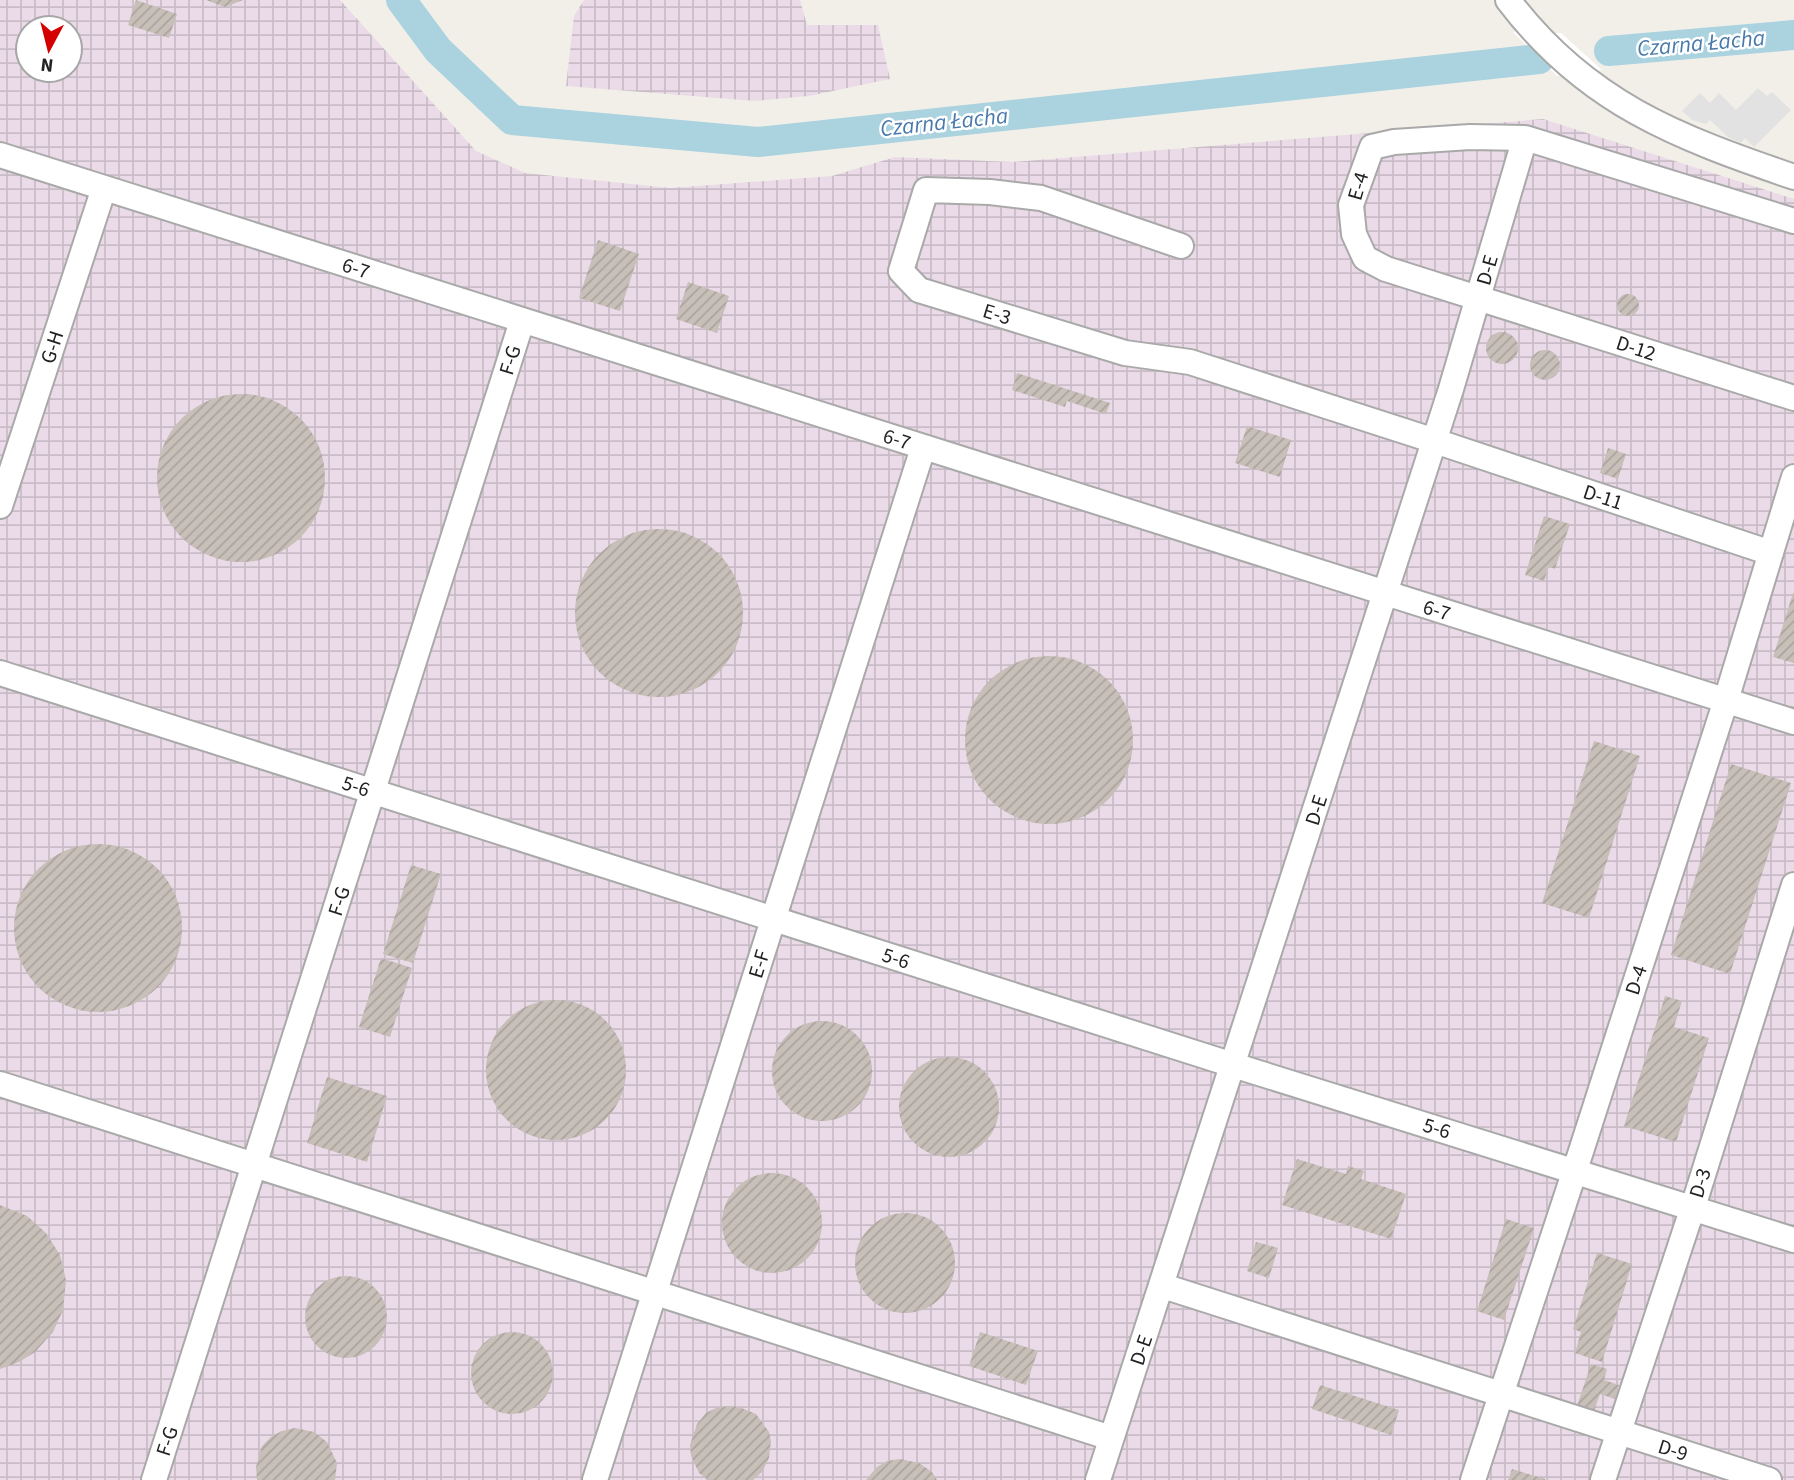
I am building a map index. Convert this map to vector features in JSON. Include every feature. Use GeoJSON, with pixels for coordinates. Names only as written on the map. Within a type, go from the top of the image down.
{"type":"FeatureCollection","features":[{"type":"Feature","properties":{"kind":"street"},"geometry":{"type":"LineString","coordinates":[[1508,0],[1534,33],[1577,73],[1649,121],[1723,152],[1794,177]]}},
{"type":"Feature","properties":{"kind":"street","name":"E-4"},"geometry":{"type":"LineString","coordinates":[[1479,297],[1386,269],[1365,258],[1354,234],[1351,205],[1372,146],[1470,137],[1525,138]]}},
{"type":"Feature","properties":{"kind":"street"},"geometry":{"type":"LineString","coordinates":[[1525,138],[1794,221]]}},
{"type":"Feature","properties":{"kind":"street","name":"D-E"},"geometry":{"type":"LineString","coordinates":[[1098,1480],[1435,441],[1525,138]]}},
{"type":"Feature","properties":{"kind":"street","name":"6-7"},"geometry":{"type":"LineString","coordinates":[[0,155],[1794,722]]}},
{"type":"Feature","properties":{"kind":"street","name":"G-H"},"geometry":{"type":"LineString","coordinates":[[0,506],[104,188]]}},
{"type":"Feature","properties":{"kind":"street","name":"E-3"},"geometry":{"type":"LineString","coordinates":[[1181,246],[1041,198],[990,192],[926,190],[901,271],[919,290],[1125,353],[1190,362],[1435,441]]}},
{"type":"Feature","properties":{"kind":"street","name":"D-12"},"geometry":{"type":"LineString","coordinates":[[1479,297],[1794,398]]}},
{"type":"Feature","properties":{"kind":"street","name":"F-G"},"geometry":{"type":"LineString","coordinates":[[154,1480],[522,321]]}},
{"type":"Feature","properties":{"kind":"street","name":"D-11"},"geometry":{"type":"LineString","coordinates":[[1435,441],[1771,553]]}},
{"type":"Feature","properties":{"kind":"street","name":"E-F"},"geometry":{"type":"LineString","coordinates":[[595,1480],[923,447]]}},
{"type":"Feature","properties":{"kind":"street","name":"D-4"},"geometry":{"type":"LineString","coordinates":[[1473,1480],[1726,700],[1794,477]]}},
{"type":"Feature","properties":{"kind":"street","name":"5-6"},"geometry":{"type":"LineString","coordinates":[[0,673],[1233,1065],[1794,1240]]}},
{"type":"Feature","properties":{"kind":"street","name":"D-3"},"geometry":{"type":"LineString","coordinates":[[1603,1480],[1792,897]]}},
{"type":"Feature","properties":{"kind":"street"},"geometry":{"type":"LineString","coordinates":[[0,1084],[1111,1438]]}},
{"type":"Feature","properties":{"kind":"street","name":"D-9"},"geometry":{"type":"LineString","coordinates":[[1163,1286],[1769,1480]]}},
{"type":"Feature","properties":{"kind":"shaded area"},"geometry":{"type":"Polygon","coordinates":[[[0,0],[340,0],[476,151],[525,173],[670,188],[832,176],[895,157],[1012,162],[1543,119],[1794,199],[1794,1480],[0,1480],[0,0]]]}},
{"type":"Feature","properties":{"kind":"shaded area"},"geometry":{"type":"Polygon","coordinates":[[[584,0],[800,0],[807,25],[878,25],[890,79],[809,96],[755,101],[566,86],[574,16],[584,0]]]}},
{"type":"Feature","properties":{"kind":"shaded area"},"geometry":{"type":"Polygon","coordinates":[[[1758,88],[1767,96],[1772,92],[1791,110],[1754,147],[1745,138],[1741,143],[1728,137],[1710,120],[1706,124],[1692,120],[1682,111],[1700,93],[1710,103],[1719,93],[1736,110],[1758,88]]]}},
{"type":"Feature","properties":{"kind":"pier"},"geometry":{"type":"Polygon","coordinates":[[[1513,32],[1561,33],[1602,70],[1557,76],[1513,32]]]}},
{"type":"Feature","properties":{"kind":"building"},"geometry":{"type":"Polygon","coordinates":[[[136,0],[177,14],[169,38],[128,25],[136,0]]]}},
{"type":"Feature","properties":{"kind":"building"},"geometry":{"type":"Polygon","coordinates":[[[206,0],[243,0],[225,7],[206,0]]]}},
{"type":"Feature","properties":{"kind":"building"},"geometry":{"type":"Polygon","coordinates":[[[598,240],[639,254],[620,311],[579,298],[598,240]]]}},
{"type":"Feature","properties":{"kind":"building"},"geometry":{"type":"Polygon","coordinates":[[[688,282],[729,296],[717,333],[676,319],[688,282]]]}},
{"type":"Feature","properties":{"kind":"building"},"geometry":{"type":"Polygon","coordinates":[[[1624,294],[1632,294],[1639,301],[1639,309],[1632,316],[1624,316],[1617,309],[1617,301],[1624,294]]]}},
{"type":"Feature","properties":{"kind":"building"},"geometry":{"type":"Polygon","coordinates":[[[1502,332],[1514,336],[1518,348],[1514,360],[1502,364],[1490,360],[1486,348],[1490,336],[1502,332]]]}},
{"type":"Feature","properties":{"kind":"building"},"geometry":{"type":"Polygon","coordinates":[[[1545,350],[1556,354],[1560,365],[1556,376],[1545,380],[1534,376],[1530,365],[1534,354],[1545,350]]]}},
{"type":"Feature","properties":{"kind":"building"},"geometry":{"type":"Polygon","coordinates":[[[1017,373],[1110,403],[1106,414],[1067,401],[1065,407],[1012,390],[1017,373]]]}},
{"type":"Feature","properties":{"kind":"building"},"geometry":{"type":"Polygon","coordinates":[[[241,394],[273,400],[300,419],[319,446],[325,478],[319,510],[300,537],[273,556],[241,562],[209,556],[182,537],[163,510],[157,478],[163,446],[182,419],[209,400],[241,394]]]}},
{"type":"Feature","properties":{"kind":"building"},"geometry":{"type":"Polygon","coordinates":[[[1247,426],[1291,440],[1280,477],[1235,463],[1247,426]]]}},
{"type":"Feature","properties":{"kind":"building"},"geometry":{"type":"Polygon","coordinates":[[[1608,448],[1626,454],[1618,479],[1600,473],[1608,448]]]}},
{"type":"Feature","properties":{"kind":"building"},"geometry":{"type":"Polygon","coordinates":[[[1544,516],[1570,524],[1555,569],[1549,566],[1544,581],[1525,575],[1544,516]]]}},
{"type":"Feature","properties":{"kind":"building"},"geometry":{"type":"Polygon","coordinates":[[[659,529],[691,535],[718,554],[737,581],[743,613],[737,645],[718,672],[691,691],[659,697],[627,691],[600,672],[581,645],[575,613],[581,581],[600,554],[627,535],[659,529]]]}},
{"type":"Feature","properties":{"kind":"building"},"geometry":{"type":"Polygon","coordinates":[[[1794,593],[1794,663],[1773,657],[1794,593]]]}},
{"type":"Feature","properties":{"kind":"building"},"geometry":{"type":"Polygon","coordinates":[[[1049,656],[1081,662],[1108,681],[1127,708],[1133,740],[1127,772],[1108,799],[1081,818],[1049,824],[1017,818],[990,799],[971,772],[965,740],[971,708],[990,681],[1017,662],[1049,656]]]}},
{"type":"Feature","properties":{"kind":"building"},"geometry":{"type":"Polygon","coordinates":[[[1594,741],[1640,756],[1589,918],[1542,903],[1594,741]]]}},
{"type":"Feature","properties":{"kind":"building"},"geometry":{"type":"Polygon","coordinates":[[[1731,764],[1791,783],[1730,974],[1671,955],[1731,764]]]}},
{"type":"Feature","properties":{"kind":"building"},"geometry":{"type":"Polygon","coordinates":[[[98,844],[130,850],[157,869],[176,896],[182,928],[176,960],[157,987],[130,1006],[98,1012],[66,1006],[39,987],[20,960],[14,928],[20,896],[39,869],[66,850],[98,844]]]}},
{"type":"Feature","properties":{"kind":"building"},"geometry":{"type":"Polygon","coordinates":[[[411,865],[441,874],[413,963],[383,954],[411,865]]]}},
{"type":"Feature","properties":{"kind":"building"},"geometry":{"type":"Polygon","coordinates":[[[381,958],[412,968],[390,1037],[359,1027],[381,958]]]}},
{"type":"Feature","properties":{"kind":"building"},"geometry":{"type":"Polygon","coordinates":[[[1665,996],[1682,1001],[1674,1027],[1709,1038],[1676,1142],[1624,1126],[1665,996]]]}},
{"type":"Feature","properties":{"kind":"building"},"geometry":{"type":"Polygon","coordinates":[[[556,1000],[583,1005],[605,1021],[621,1043],[626,1070],[621,1097],[605,1119],[583,1135],[556,1140],[529,1135],[507,1119],[491,1097],[486,1070],[491,1043],[507,1021],[529,1005],[556,1000]]]}},
{"type":"Feature","properties":{"kind":"building"},"geometry":{"type":"Polygon","coordinates":[[[822,1021],[841,1024],[858,1035],[869,1052],[872,1071],[869,1090],[858,1107],[841,1118],[822,1121],[803,1118],[786,1107],[775,1090],[772,1071],[775,1052],[786,1035],[803,1024],[822,1021]]]}},
{"type":"Feature","properties":{"kind":"building"},"geometry":{"type":"Polygon","coordinates":[[[949,1057],[968,1060],[985,1071],[996,1088],[999,1107],[996,1126],[985,1143],[968,1154],[949,1157],[930,1154],[913,1143],[902,1126],[899,1107],[902,1088],[913,1071],[930,1060],[949,1057]]]}},
{"type":"Feature","properties":{"kind":"building"},"geometry":{"type":"Polygon","coordinates":[[[327,1077],[387,1096],[367,1162],[307,1143],[327,1077]]]}},
{"type":"Feature","properties":{"kind":"building"},"geometry":{"type":"Polygon","coordinates":[[[1297,1159],[1346,1174],[1348,1166],[1364,1171],[1361,1179],[1406,1194],[1391,1239],[1282,1205],[1297,1159]]]}},
{"type":"Feature","properties":{"kind":"building"},"geometry":{"type":"Polygon","coordinates":[[[772,1173],[791,1176],[808,1187],[819,1204],[822,1223],[819,1242],[808,1259],[791,1270],[772,1273],[753,1270],[736,1259],[725,1242],[722,1223],[725,1204],[736,1187],[753,1176],[772,1173]]]}},
{"type":"Feature","properties":{"kind":"building"},"geometry":{"type":"Polygon","coordinates":[[[0,1205],[27,1216],[46,1233],[60,1255],[66,1280],[63,1310],[53,1332],[35,1352],[0,1369],[0,1205]]]}},
{"type":"Feature","properties":{"kind":"building"},"geometry":{"type":"Polygon","coordinates":[[[905,1213],[924,1216],[941,1227],[952,1244],[955,1263],[952,1282],[941,1299],[924,1310],[905,1313],[886,1310],[869,1299],[858,1282],[855,1263],[858,1244],[869,1227],[886,1216],[905,1213]]]}},
{"type":"Feature","properties":{"kind":"building"},"geometry":{"type":"Polygon","coordinates":[[[1506,1219],[1534,1228],[1504,1320],[1477,1311],[1506,1219]]]}},
{"type":"Feature","properties":{"kind":"building"},"geometry":{"type":"Polygon","coordinates":[[[1256,1242],[1278,1248],[1269,1278],[1247,1271],[1256,1242]]]}},
{"type":"Feature","properties":{"kind":"building"},"geometry":{"type":"Polygon","coordinates":[[[1597,1253],[1632,1264],[1602,1362],[1575,1353],[1581,1332],[1573,1329],[1597,1253]]]}},
{"type":"Feature","properties":{"kind":"building"},"geometry":{"type":"Polygon","coordinates":[[[346,1276],[362,1279],[375,1288],[384,1301],[387,1317],[384,1333],[375,1346],[362,1355],[346,1358],[330,1355],[317,1346],[308,1333],[305,1317],[308,1301],[317,1288],[330,1279],[346,1276]]]}},
{"type":"Feature","properties":{"kind":"building"},"geometry":{"type":"Polygon","coordinates":[[[512,1332],[528,1335],[541,1344],[550,1357],[553,1373],[550,1389],[541,1402],[528,1411],[512,1414],[496,1411],[483,1402],[474,1389],[471,1373],[474,1357],[483,1344],[496,1335],[512,1332]]]}},
{"type":"Feature","properties":{"kind":"building"},"geometry":{"type":"Polygon","coordinates":[[[980,1332],[1038,1351],[1026,1385],[969,1366],[980,1332]]]}},
{"type":"Feature","properties":{"kind":"building"},"geometry":{"type":"Polygon","coordinates":[[[1591,1364],[1607,1369],[1604,1380],[1619,1385],[1615,1399],[1600,1394],[1594,1411],[1577,1406],[1591,1364]]]}},
{"type":"Feature","properties":{"kind":"building"},"geometry":{"type":"Polygon","coordinates":[[[1320,1385],[1399,1410],[1391,1435],[1312,1409],[1320,1385]]]}},
{"type":"Feature","properties":{"kind":"building"},"geometry":{"type":"Polygon","coordinates":[[[729,1406],[756,1414],[769,1432],[769,1458],[762,1472],[753,1480],[708,1480],[699,1473],[691,1456],[690,1445],[697,1424],[706,1413],[729,1406]]]}},
{"type":"Feature","properties":{"kind":"building"},"geometry":{"type":"Polygon","coordinates":[[[295,1428],[314,1432],[327,1442],[337,1463],[335,1480],[257,1480],[256,1467],[262,1446],[272,1436],[295,1428]]]}},
{"type":"Feature","properties":{"kind":"building"},"geometry":{"type":"Polygon","coordinates":[[[900,1459],[919,1463],[932,1472],[937,1480],[866,1480],[877,1467],[887,1461],[900,1459]]]}},
{"type":"Feature","properties":{"kind":"building"},"geometry":{"type":"Polygon","coordinates":[[[1512,1469],[1545,1479],[1545,1480],[1508,1480],[1512,1469]]]}},
{"type":"Feature","properties":{"kind":"waterway","name":"Czarna Łacha"},"geometry":{"type":"LineString","coordinates":[[401,0],[438,50],[512,120],[758,142],[1539,59]]}},
{"type":"Feature","properties":{"kind":"waterway","name":"Czarna Łacha"},"geometry":{"type":"LineString","coordinates":[[1609,51],[1794,35]]}}]}
